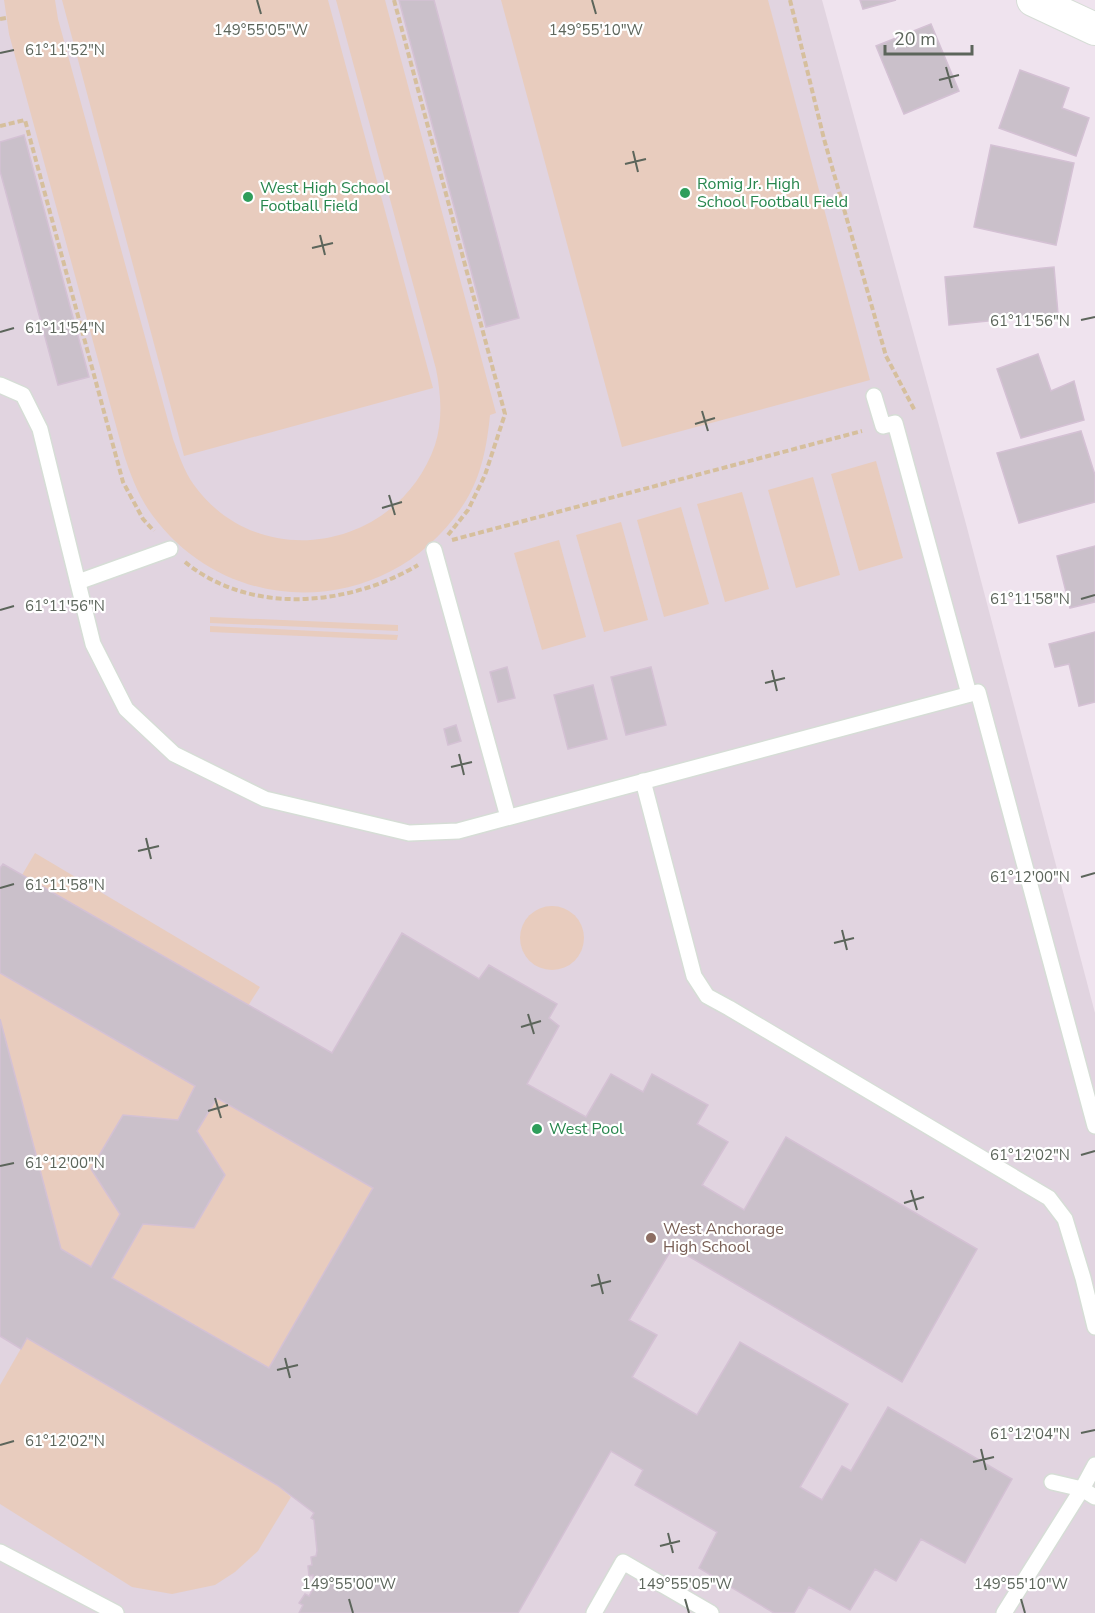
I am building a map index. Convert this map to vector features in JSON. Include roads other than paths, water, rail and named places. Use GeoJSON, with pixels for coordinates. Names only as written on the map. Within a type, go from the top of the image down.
{"type":"FeatureCollection","features":[{"type":"Feature","properties":{"kind":"street"},"geometry":{"type":"LineString","coordinates":[[1033,0],[1095,29]]}},
{"type":"Feature","properties":{"kind":"lane"},"geometry":{"type":"LineString","coordinates":[[0,386],[23,395],[40,429],[93,644],[126,709],[174,754],[265,799],[409,833],[458,831],[978,692],[1095,1126]]}},
{"type":"Feature","properties":{"kind":"lane"},"geometry":{"type":"LineString","coordinates":[[874,396],[883,426],[896,423],[969,694]]}},
{"type":"Feature","properties":{"kind":"lane"},"geometry":{"type":"LineString","coordinates":[[78,582],[170,549]]}},
{"type":"Feature","properties":{"kind":"lane"},"geometry":{"type":"LineString","coordinates":[[434,550],[508,817]]}},
{"type":"Feature","properties":{"kind":"lane"},"geometry":{"type":"LineString","coordinates":[[643,781],[694,976],[707,996],[1049,1198],[1065,1219],[1095,1327]]}},
{"type":"Feature","properties":{"kind":"lane"},"geometry":{"type":"LineString","coordinates":[[1004,1613],[1089,1493],[1095,1465]]}},
{"type":"Feature","properties":{"kind":"lane"},"geometry":{"type":"LineString","coordinates":[[1052,1482],[1089,1493]]}},
{"type":"Feature","properties":{"kind":"lane"},"geometry":{"type":"LineString","coordinates":[[0,1552],[116,1613]]}},
{"type":"Feature","properties":{"kind":"lane"},"geometry":{"type":"LineString","coordinates":[[594,1613],[623,1562],[711,1613]]}},
{"type":"Feature","properties":{"kind":"place","name":"Romig Jr. High School Football Field"},"geometry":{"type":"Point","coordinates":[685,193]}},
{"type":"Feature","properties":{"kind":"place","name":"West High School Football Field"},"geometry":{"type":"Point","coordinates":[248,197]}},
{"type":"Feature","properties":{"kind":"place","name":"West Pool"},"geometry":{"type":"Point","coordinates":[537,1129]}},
{"type":"Feature","properties":{"kind":"place","name":"West Anchorage High School"},"geometry":{"type":"Point","coordinates":[651,1238]}}]}
